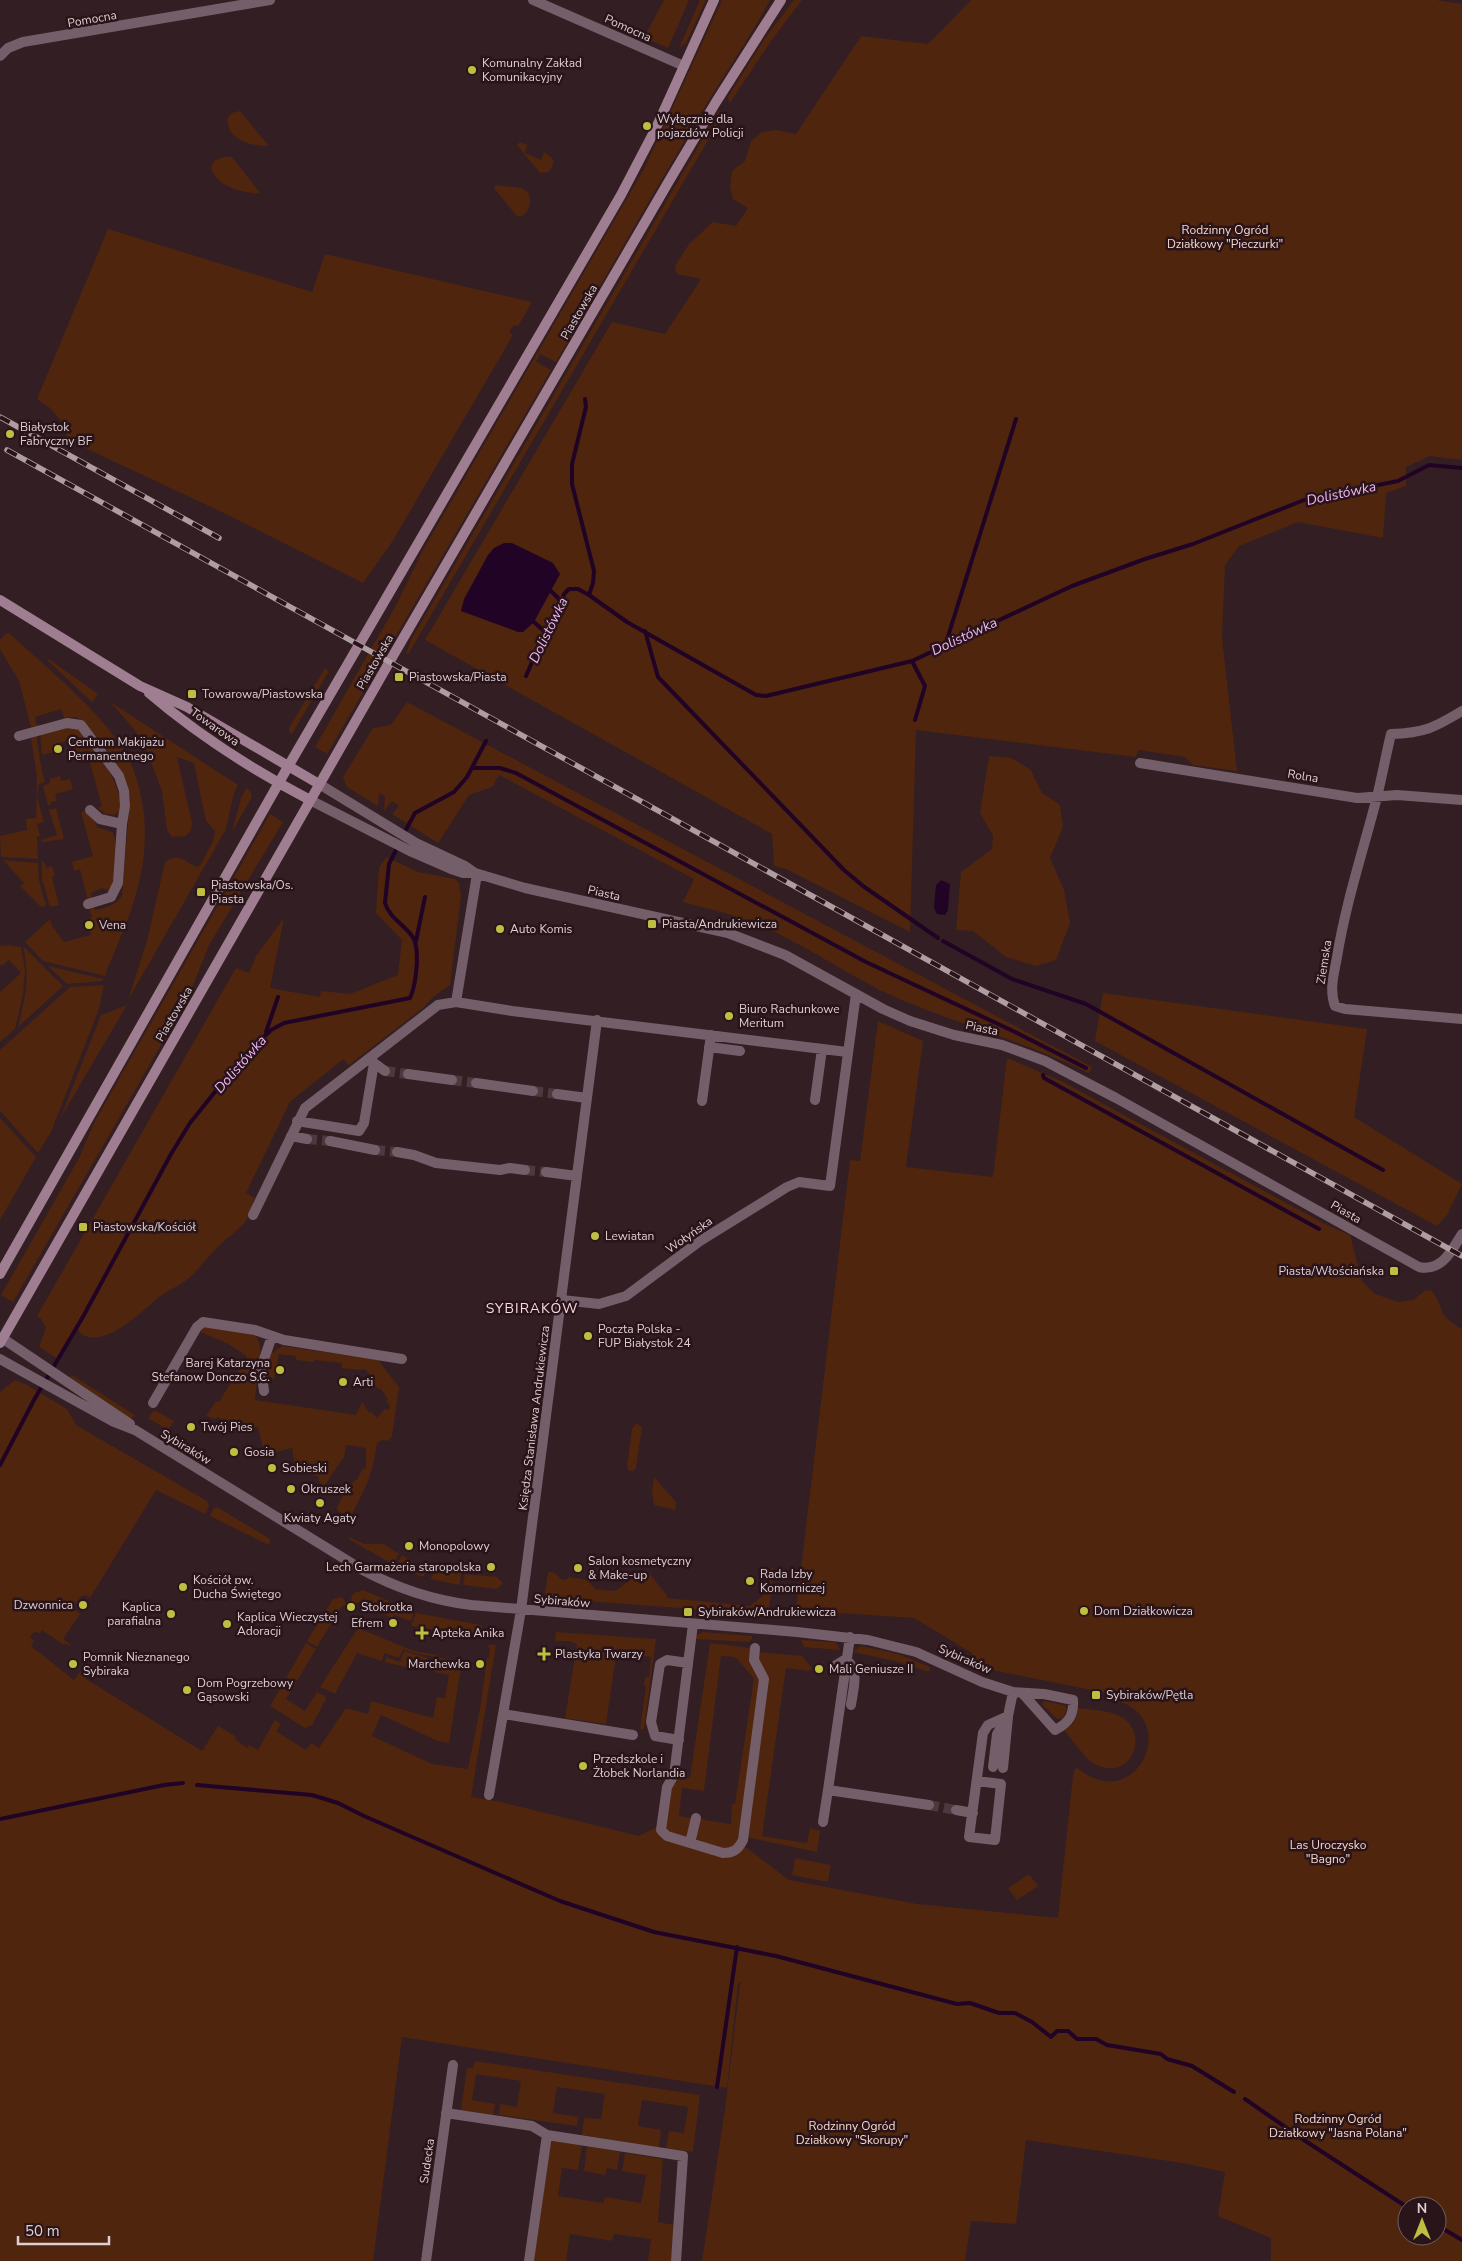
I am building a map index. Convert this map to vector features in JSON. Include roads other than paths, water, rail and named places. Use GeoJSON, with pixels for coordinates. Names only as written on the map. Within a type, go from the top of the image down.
{"type":"FeatureCollection","features":[{"type":"Feature","properties":{"kind":"main road","name":"Piastowska"},"geometry":{"type":"LineString","coordinates":[[0,1274],[289,766],[621,195],[644,152],[714,0]]}},
{"type":"Feature","properties":{"kind":"main road","name":"Piastowska"},"geometry":{"type":"LineString","coordinates":[[1,1341],[319,784],[669,181],[716,102],[781,0]]}},
{"type":"Feature","properties":{"kind":"main road","name":"Towarowa"},"geometry":{"type":"LineString","coordinates":[[0,600],[140,686],[187,707],[319,784]]}},
{"type":"Feature","properties":{"kind":"main road","name":"Towarowa"},"geometry":{"type":"LineString","coordinates":[[140,686],[170,712],[223,748],[279,784],[310,800]]}},
{"type":"Feature","properties":{"kind":"main road"},"geometry":{"type":"LineString","coordinates":[[223,748],[234,743],[234,733]]}},
{"type":"Feature","properties":{"kind":"street","name":"Pomocna"},"geometry":{"type":"LineString","coordinates":[[0,56],[8,48],[23,42],[270,0]]}},
{"type":"Feature","properties":{"kind":"street","name":"Pomocna"},"geometry":{"type":"LineString","coordinates":[[533,0],[684,66]]}},
{"type":"Feature","properties":{"kind":"street"},"geometry":{"type":"LineString","coordinates":[[1377,797],[1391,734],[1422,732],[1436,727],[1462,711]]}},
{"type":"Feature","properties":{"kind":"street"},"geometry":{"type":"LineString","coordinates":[[19,736],[67,722],[81,725],[119,776],[126,806],[122,824],[118,884],[116,891],[105,900],[88,904]]}},
{"type":"Feature","properties":{"kind":"street","name":"Rolna"},"geometry":{"type":"LineString","coordinates":[[1140,763],[1357,798],[1397,795],[1462,800]]}},
{"type":"Feature","properties":{"kind":"street","name":"Piasta"},"geometry":{"type":"LineString","coordinates":[[319,784],[392,828],[414,847]]}},
{"type":"Feature","properties":{"kind":"street","name":"Ziemska"},"geometry":{"type":"LineString","coordinates":[[1377,797],[1360,854],[1341,932],[1332,988],[1334,1006],[1345,1009],[1462,1019]]}},
{"type":"Feature","properties":{"kind":"street","name":"Piasta"},"geometry":{"type":"LineString","coordinates":[[310,800],[387,840],[414,847],[465,866],[476,873],[525,888],[728,933],[785,955],[896,1015],[925,1027],[1002,1045],[1045,1061],[1116,1098],[1413,1265],[1423,1268],[1436,1266],[1446,1259],[1462,1234]]}},
{"type":"Feature","properties":{"kind":"street"},"geometry":{"type":"LineString","coordinates":[[90,810],[100,819],[122,824]]}},
{"type":"Feature","properties":{"kind":"street"},"geometry":{"type":"LineString","coordinates":[[456,1002],[476,873]]}},
{"type":"Feature","properties":{"kind":"street"},"geometry":{"type":"LineString","coordinates":[[253,1215],[297,1121],[305,1108],[314,1099],[372,1060],[438,1005],[456,1002],[512,1011],[848,1052],[856,994]]}},
{"type":"Feature","properties":{"kind":"street","name":"Księdza Stanisława Andrukiewicza"},"geometry":{"type":"LineString","coordinates":[[489,1795],[521,1610],[597,1020]]}},
{"type":"Feature","properties":{"kind":"street"},"geometry":{"type":"LineString","coordinates":[[702,1101],[711,1036]]}},
{"type":"Feature","properties":{"kind":"street"},"geometry":{"type":"LineString","coordinates":[[709,1047],[740,1051]]}},
{"type":"Feature","properties":{"kind":"street"},"geometry":{"type":"LineString","coordinates":[[815,1100],[812,1088],[822,1049]]}},
{"type":"Feature","properties":{"kind":"street","name":"Wołyńska"},"geometry":{"type":"LineString","coordinates":[[562,1300],[599,1304],[620,1299],[705,1238],[787,1187],[799,1182],[830,1186],[848,1052]]}},
{"type":"Feature","properties":{"kind":"street"},"geometry":{"type":"LineString","coordinates":[[372,1060],[385,1071]]}},
{"type":"Feature","properties":{"kind":"street"},"geometry":{"type":"LineString","coordinates":[[297,1121],[360,1131],[364,1123],[372,1060]]}},
{"type":"Feature","properties":{"kind":"street"},"geometry":{"type":"LineString","coordinates":[[408,1074],[452,1080]]}},
{"type":"Feature","properties":{"kind":"street"},"geometry":{"type":"LineString","coordinates":[[476,1083],[532,1091]]}},
{"type":"Feature","properties":{"kind":"street"},"geometry":{"type":"LineString","coordinates":[[557,1094],[587,1098]]}},
{"type":"Feature","properties":{"kind":"street"},"geometry":{"type":"LineString","coordinates":[[291,1136],[307,1139]]}},
{"type":"Feature","properties":{"kind":"street"},"geometry":{"type":"LineString","coordinates":[[330,1141],[375,1150]]}},
{"type":"Feature","properties":{"kind":"street"},"geometry":{"type":"LineString","coordinates":[[397,1152],[414,1155],[436,1163],[500,1170],[510,1168],[524,1170]]}},
{"type":"Feature","properties":{"kind":"street"},"geometry":{"type":"LineString","coordinates":[[546,1172],[577,1176]]}},
{"type":"Feature","properties":{"kind":"street"},"geometry":{"type":"LineString","coordinates":[[153,1403],[197,1327],[203,1322],[255,1330],[284,1340],[402,1359]]}},
{"type":"Feature","properties":{"kind":"street"},"geometry":{"type":"LineString","coordinates":[[264,1391],[261,1368],[272,1336]]}},
{"type":"Feature","properties":{"kind":"street","name":"Sybiraków"},"geometry":{"type":"LineString","coordinates":[[1,1341],[117,1414],[135,1430]]}},
{"type":"Feature","properties":{"kind":"street","name":"Sybiraków"},"geometry":{"type":"LineString","coordinates":[[0,1359],[35,1376],[112,1421],[135,1430],[342,1557],[397,1587],[457,1603],[850,1637],[909,1649],[982,1682],[1018,1693]]}},
{"type":"Feature","properties":{"kind":"street"},"geometry":{"type":"LineString","coordinates":[[693,1624],[674,1775],[667,1787],[661,1830],[667,1836],[723,1853],[732,1853],[739,1848],[743,1840],[764,1679],[754,1660],[755,1648]]}},
{"type":"Feature","properties":{"kind":"street"},"geometry":{"type":"LineString","coordinates":[[823,1822],[850,1637]]}},
{"type":"Feature","properties":{"kind":"street"},"geometry":{"type":"LineString","coordinates":[[833,1667],[846,1659]]}},
{"type":"Feature","properties":{"kind":"street"},"geometry":{"type":"LineString","coordinates":[[846,1659],[852,1664],[855,1672],[851,1705]]}},
{"type":"Feature","properties":{"kind":"street"},"geometry":{"type":"LineString","coordinates":[[679,1740],[656,1736],[651,1722],[660,1664],[667,1660],[688,1663]]}},
{"type":"Feature","properties":{"kind":"street"},"geometry":{"type":"LineString","coordinates":[[1018,1693],[1044,1694],[1073,1700],[1071,1718],[1063,1726],[1055,1730],[1018,1693]]}},
{"type":"Feature","properties":{"kind":"street"},"geometry":{"type":"LineString","coordinates":[[998,1768],[997,1734],[1008,1716],[1018,1693]]}},
{"type":"Feature","properties":{"kind":"street"},"geometry":{"type":"LineString","coordinates":[[503,1714],[633,1735]]}},
{"type":"Feature","properties":{"kind":"street"},"geometry":{"type":"LineString","coordinates":[[977,1780],[1001,1784],[995,1840],[969,1836],[984,1729],[988,1725],[1008,1716]]}},
{"type":"Feature","properties":{"kind":"street"},"geometry":{"type":"LineString","coordinates":[[828,1790],[929,1805]]}},
{"type":"Feature","properties":{"kind":"street"},"geometry":{"type":"LineString","coordinates":[[956,1810],[973,1813]]}},
{"type":"Feature","properties":{"kind":"street"},"geometry":{"type":"LineString","coordinates":[[690,1843],[696,1818]]}},
{"type":"Feature","properties":{"kind":"street","name":"Sudecka"},"geometry":{"type":"LineString","coordinates":[[426,2261],[452,2065]]}},
{"type":"Feature","properties":{"kind":"street"},"geometry":{"type":"LineString","coordinates":[[446,2113],[532,2126],[547,2134],[683,2156],[676,2261]]}},
{"type":"Feature","properties":{"kind":"street"},"geometry":{"type":"LineString","coordinates":[[529,2261],[547,2134]]}},
{"type":"Feature","properties":{"kind":"waterway"},"geometry":{"type":"LineString","coordinates":[[585,399],[586,407],[572,464],[572,484],[594,571],[589,595]]}},
{"type":"Feature","properties":{"kind":"waterway"},"geometry":{"type":"LineString","coordinates":[[945,646],[1016,419]]}},
{"type":"Feature","properties":{"kind":"waterway","name":"Dolistówka"},"geometry":{"type":"LineString","coordinates":[[526,676],[545,632],[562,602],[564,594],[569,589],[578,589],[627,622],[756,695],[766,696],[912,661],[1072,586],[1145,559],[1193,544],[1304,500],[1398,481],[1429,465],[1462,468]]}},
{"type":"Feature","properties":{"kind":"waterway"},"geometry":{"type":"LineString","coordinates":[[551,591],[562,602]]}},
{"type":"Feature","properties":{"kind":"waterway"},"geometry":{"type":"LineString","coordinates":[[534,622],[545,632]]}},
{"type":"Feature","properties":{"kind":"waterway"},"geometry":{"type":"LineString","coordinates":[[645,631],[658,677],[844,870],[863,886],[938,938]]}},
{"type":"Feature","properties":{"kind":"waterway"},"geometry":{"type":"LineString","coordinates":[[912,661],[925,686],[915,720]]}},
{"type":"Feature","properties":{"kind":"waterway","name":"Dolistówka"},"geometry":{"type":"LineString","coordinates":[[403,835],[415,813],[454,792],[467,777],[486,741]]}},
{"type":"Feature","properties":{"kind":"waterway"},"geometry":{"type":"LineString","coordinates":[[472,768],[500,768],[516,773],[866,962],[1013,1031],[1086,1068]]}},
{"type":"Feature","properties":{"kind":"waterway","name":"Dolistówka"},"geometry":{"type":"LineString","coordinates":[[0,1465],[34,1400],[84,1315],[171,1154],[190,1123],[243,1057],[271,1030],[284,1023],[410,998],[417,967],[415,942],[409,932],[390,913],[385,903],[389,864],[398,846]]}},
{"type":"Feature","properties":{"kind":"waterway"},"geometry":{"type":"LineString","coordinates":[[416,941],[425,897]]}},
{"type":"Feature","properties":{"kind":"waterway"},"geometry":{"type":"LineString","coordinates":[[943,941],[1012,979],[1086,1004],[1383,1170]]}},
{"type":"Feature","properties":{"kind":"waterway"},"geometry":{"type":"LineString","coordinates":[[266,1032],[278,997]]}},
{"type":"Feature","properties":{"kind":"waterway"},"geometry":{"type":"LineString","coordinates":[[1043,1075],[1044,1078],[1319,1229]]}},
{"type":"Feature","properties":{"kind":"waterway"},"geometry":{"type":"LineString","coordinates":[[0,1819],[164,1785],[183,1783]]}},
{"type":"Feature","properties":{"kind":"waterway"},"geometry":{"type":"LineString","coordinates":[[197,1785],[312,1795],[338,1803],[560,1901],[654,1932],[776,1956],[957,2004],[970,2003],[999,2013],[1015,2013],[1032,2022],[1051,2037],[1057,2031],[1068,2031],[1077,2039],[1096,2039],[1107,2045],[1161,2054],[1167,2059],[1192,2066],[1234,2092]]}},
{"type":"Feature","properties":{"kind":"waterway"},"geometry":{"type":"LineString","coordinates":[[717,2087],[737,1947]]}},
{"type":"Feature","properties":{"kind":"waterway"},"geometry":{"type":"LineString","coordinates":[[1245,2099],[1397,2200]]}},
{"type":"Feature","properties":{"kind":"waterway"},"geometry":{"type":"LineString","coordinates":[[1447,2231],[1462,2240]]}},
{"type":"Feature","properties":{"kind":"tunnel"},"geometry":{"type":"LineString","coordinates":[[385,1071],[408,1074]]}},
{"type":"Feature","properties":{"kind":"tunnel"},"geometry":{"type":"LineString","coordinates":[[452,1080],[476,1083]]}},
{"type":"Feature","properties":{"kind":"tunnel"},"geometry":{"type":"LineString","coordinates":[[533,1091],[557,1094]]}},
{"type":"Feature","properties":{"kind":"tunnel"},"geometry":{"type":"LineString","coordinates":[[307,1139],[330,1141]]}},
{"type":"Feature","properties":{"kind":"tunnel"},"geometry":{"type":"LineString","coordinates":[[375,1150],[397,1152]]}},
{"type":"Feature","properties":{"kind":"tunnel"},"geometry":{"type":"LineString","coordinates":[[525,1170],[546,1172]]}},
{"type":"Feature","properties":{"kind":"tunnel"},"geometry":{"type":"LineString","coordinates":[[929,1805],[956,1810]]}},
{"type":"Feature","properties":{"kind":"railway"},"geometry":{"type":"LineString","coordinates":[[0,417],[219,538]]}},
{"type":"Feature","properties":{"kind":"railway"},"geometry":{"type":"LineString","coordinates":[[7,450],[1462,1256]]}},
{"type":"Feature","properties":{"kind":"place","name":"Komunalny Zakład Komunikacyjny"},"geometry":{"type":"Point","coordinates":[472,70]}},
{"type":"Feature","properties":{"kind":"place","name":"Wyłącznie dla pojazdów Policji"},"geometry":{"type":"Point","coordinates":[647,126]}},
{"type":"Feature","properties":{"kind":"place","name":"Białystok Fabryczny BF"},"geometry":{"type":"Point","coordinates":[10,434]}},
{"type":"Feature","properties":{"kind":"place","name":"Piastowska/Piasta"},"geometry":{"type":"Point","coordinates":[399,677]}},
{"type":"Feature","properties":{"kind":"place","name":"Towarowa/Piastowska"},"geometry":{"type":"Point","coordinates":[192,694]}},
{"type":"Feature","properties":{"kind":"place","name":"Centrum Makijażu Permanentnego"},"geometry":{"type":"Point","coordinates":[58,749]}},
{"type":"Feature","properties":{"kind":"place","name":"Piastowska/Os. Piasta"},"geometry":{"type":"Point","coordinates":[201,892]}},
{"type":"Feature","properties":{"kind":"place","name":"Piasta/Andrukiewicza"},"geometry":{"type":"Point","coordinates":[652,924]}},
{"type":"Feature","properties":{"kind":"place","name":"Vena"},"geometry":{"type":"Point","coordinates":[89,925]}},
{"type":"Feature","properties":{"kind":"place","name":"Auto Komis"},"geometry":{"type":"Point","coordinates":[500,929]}},
{"type":"Feature","properties":{"kind":"place","name":"Biuro Rachunkowe Meritum"},"geometry":{"type":"Point","coordinates":[729,1016]}},
{"type":"Feature","properties":{"kind":"place","name":"Piastowska/Kościół"},"geometry":{"type":"Point","coordinates":[83,1227]}},
{"type":"Feature","properties":{"kind":"place","name":"Lewiatan"},"geometry":{"type":"Point","coordinates":[595,1236]}},
{"type":"Feature","properties":{"kind":"place","name":"Piasta/Włościańska"},"geometry":{"type":"Point","coordinates":[1394,1271]}},
{"type":"Feature","properties":{"kind":"place","name":"Poczta Polska - FUP Białystok 24"},"geometry":{"type":"Point","coordinates":[588,1336]}},
{"type":"Feature","properties":{"kind":"place","name":"Barej Katarzyna Stefanow Donczo S.C."},"geometry":{"type":"Point","coordinates":[280,1370]}},
{"type":"Feature","properties":{"kind":"place","name":"Arti"},"geometry":{"type":"Point","coordinates":[343,1382]}},
{"type":"Feature","properties":{"kind":"place","name":"Twój Pies"},"geometry":{"type":"Point","coordinates":[191,1427]}},
{"type":"Feature","properties":{"kind":"place","name":"Gosia"},"geometry":{"type":"Point","coordinates":[234,1452]}},
{"type":"Feature","properties":{"kind":"place","name":"Sobieski"},"geometry":{"type":"Point","coordinates":[272,1468]}},
{"type":"Feature","properties":{"kind":"place","name":"Okruszek"},"geometry":{"type":"Point","coordinates":[291,1489]}},
{"type":"Feature","properties":{"kind":"place","name":"Kwiaty Agaty"},"geometry":{"type":"Point","coordinates":[320,1503]}},
{"type":"Feature","properties":{"kind":"place","name":"Monopolowy"},"geometry":{"type":"Point","coordinates":[409,1546]}},
{"type":"Feature","properties":{"kind":"place","name":"Lech Garmażeria staropolska"},"geometry":{"type":"Point","coordinates":[491,1567]}},
{"type":"Feature","properties":{"kind":"place","name":"Salon kosmetyczny & Make-up"},"geometry":{"type":"Point","coordinates":[578,1568]}},
{"type":"Feature","properties":{"kind":"place","name":"Rada Izby Komorniczej"},"geometry":{"type":"Point","coordinates":[750,1581]}},
{"type":"Feature","properties":{"kind":"place","name":"Kościół pw. Ducha Świętego"},"geometry":{"type":"Point","coordinates":[183,1587]}},
{"type":"Feature","properties":{"kind":"place","name":"Dzwonnica"},"geometry":{"type":"Point","coordinates":[83,1605]}},
{"type":"Feature","properties":{"kind":"place","name":"Stokrotka"},"geometry":{"type":"Point","coordinates":[351,1607]}},
{"type":"Feature","properties":{"kind":"place","name":"Dom Działkowicza"},"geometry":{"type":"Point","coordinates":[1084,1611]}},
{"type":"Feature","properties":{"kind":"place","name":"Sybiraków/Andrukiewicza"},"geometry":{"type":"Point","coordinates":[688,1612]}},
{"type":"Feature","properties":{"kind":"place","name":"Kaplica parafialna"},"geometry":{"type":"Point","coordinates":[171,1614]}},
{"type":"Feature","properties":{"kind":"place","name":"Efrem"},"geometry":{"type":"Point","coordinates":[393,1623]}},
{"type":"Feature","properties":{"kind":"place","name":"Kaplica Wieczystej Adoracji"},"geometry":{"type":"Point","coordinates":[227,1624]}},
{"type":"Feature","properties":{"kind":"place","name":"Apteka Anika"},"geometry":{"type":"Point","coordinates":[422,1633]}},
{"type":"Feature","properties":{"kind":"place","name":"Plastyka Twarzy"},"geometry":{"type":"Point","coordinates":[544,1654]}},
{"type":"Feature","properties":{"kind":"place","name":"Pomnik Nieznanego Sybiraka"},"geometry":{"type":"Point","coordinates":[73,1664]}},
{"type":"Feature","properties":{"kind":"place","name":"Marchewka"},"geometry":{"type":"Point","coordinates":[480,1664]}},
{"type":"Feature","properties":{"kind":"place","name":"Mali Geniusze II"},"geometry":{"type":"Point","coordinates":[819,1669]}},
{"type":"Feature","properties":{"kind":"place","name":"Dom Pogrzebowy Gąsowski"},"geometry":{"type":"Point","coordinates":[187,1690]}},
{"type":"Feature","properties":{"kind":"place","name":"Sybiraków/Pętla"},"geometry":{"type":"Point","coordinates":[1096,1695]}},
{"type":"Feature","properties":{"kind":"place","name":"Przedszkole i Żłobek Norlandia"},"geometry":{"type":"Point","coordinates":[583,1766]}},
{"type":"Feature","properties":{"kind":"district","name":"SYBIRAKÓW"},"geometry":{"type":"Point","coordinates":[532,1308]}},
{"type":"Feature","properties":{"kind":"park label","name":"Rodzinny Ogród Działkowy \"Pieczurki\""},"geometry":{"type":"Point","coordinates":[1225,237]}},
{"type":"Feature","properties":{"kind":"park label","name":"Las Uroczysko \"Bagno\""},"geometry":{"type":"Point","coordinates":[1328,1852]}},
{"type":"Feature","properties":{"kind":"park label","name":"Rodzinny Ogród Działkowy \"Jasna Polana\""},"geometry":{"type":"Point","coordinates":[1338,2126]}},
{"type":"Feature","properties":{"kind":"park label","name":"Rodzinny Ogród Działkowy \"Skorupy\""},"geometry":{"type":"Point","coordinates":[852,2133]}}]}
